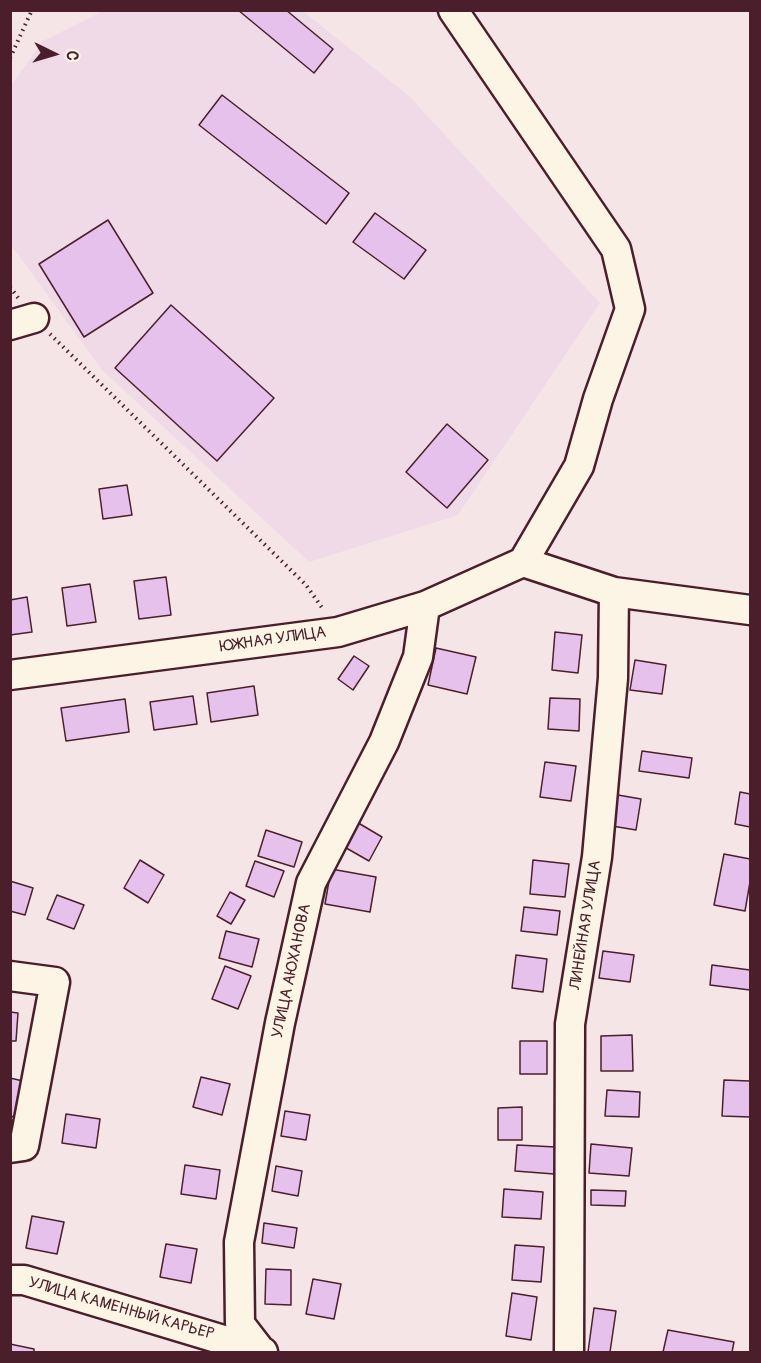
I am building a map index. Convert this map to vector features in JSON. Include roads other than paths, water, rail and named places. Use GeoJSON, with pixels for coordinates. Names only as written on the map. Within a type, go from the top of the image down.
{"type":"FeatureCollection","features":[{"type":"Feature","properties":{"kind":"street"},"geometry":{"type":"LineString","coordinates":[[453,10],[616,249],[630,309],[598,399],[579,466],[523,562],[614,592],[750,609]]}},
{"type":"Feature","properties":{"kind":"street","name":"ЮЖНАЯ УЛИЦА"},"geometry":{"type":"LineString","coordinates":[[10,675],[338,632],[425,606],[523,562]]}},
{"type":"Feature","properties":{"kind":"street","name":"ЛИНЕЙНАЯ УЛИЦА"},"geometry":{"type":"LineString","coordinates":[[569,1353],[570,1024],[597,857],[613,678],[614,592]]}},
{"type":"Feature","properties":{"kind":"street","name":"УЛИЦА АЮХАНОВА"},"geometry":{"type":"LineString","coordinates":[[263,1351],[240,1324],[240,1242],[282,1011],[311,883],[384,742],[418,657],[425,606]]}},
{"type":"Feature","properties":{"kind":"street"},"geometry":{"type":"LineString","coordinates":[[10,976],[55,982],[24,1146],[10,1148]]}},
{"type":"Feature","properties":{"kind":"street","name":"УЛИЦА КАМЕННЫЙ КАРЬЕР"},"geometry":{"type":"LineString","coordinates":[[15,1278],[263,1351]]}}]}
